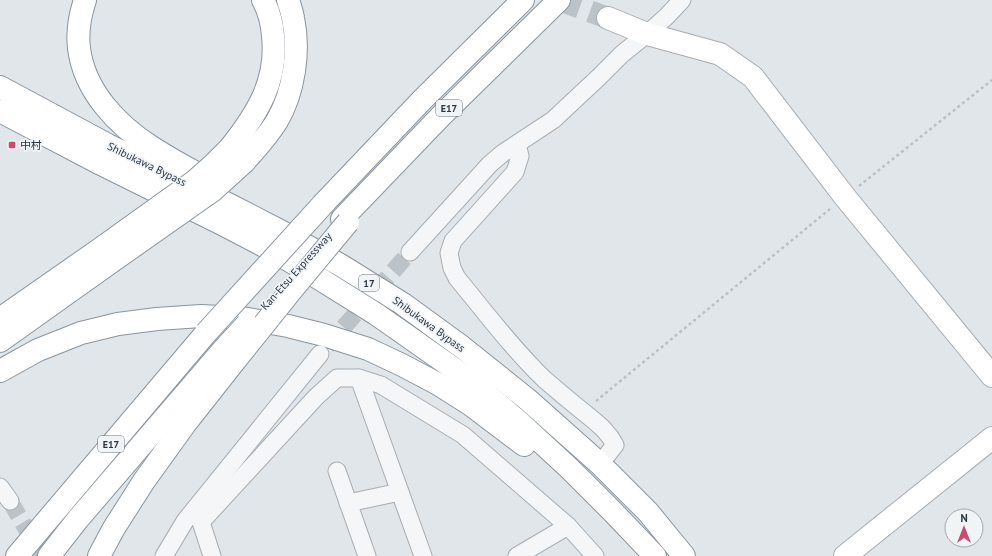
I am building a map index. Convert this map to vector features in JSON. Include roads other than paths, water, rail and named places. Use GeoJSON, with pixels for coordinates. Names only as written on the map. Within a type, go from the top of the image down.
{"type":"FeatureCollection","features":[{"type":"Feature","properties":{"kind":"main road"},"geometry":{"type":"LineString","coordinates":[[85,0],[79,25],[79,48],[84,70],[94,92],[108,111],[126,128],[152,147],[285,223],[349,264],[403,304]]}},
{"type":"Feature","properties":{"kind":"main road"},"geometry":{"type":"LineString","coordinates":[[237,155],[246,128],[268,88],[273,65],[274,44],[272,22],[264,0]]}},
{"type":"Feature","properties":{"kind":"main road"},"geometry":{"type":"LineString","coordinates":[[0,341],[107,255],[213,165],[263,142],[277,121],[288,97],[294,70],[296,44],[293,17],[288,0]]}},
{"type":"Feature","properties":{"kind":"main road","name":"E17"},"geometry":{"type":"LineString","coordinates":[[17,556],[206,333],[325,202],[422,100],[523,0]]}},
{"type":"Feature","properties":{"kind":"main road","name":"Kan-Etsu Expressway"},"geometry":{"type":"LineString","coordinates":[[49,556],[78,519],[231,354],[385,174],[441,116],[559,0]]}},
{"type":"Feature","properties":{"kind":"main road"},"geometry":{"type":"LineString","coordinates":[[608,18],[647,34],[720,54],[753,77],[845,197],[992,376]]}},
{"type":"Feature","properties":{"kind":"main road","name":"Shibukawa Bypass"},"geometry":{"type":"LineString","coordinates":[[0,87],[108,145],[284,233],[342,266],[403,304],[462,347],[527,399],[600,464],[648,512],[684,556]]}},
{"type":"Feature","properties":{"kind":"main road","name":"Shibukawa Bypass"},"geometry":{"type":"LineString","coordinates":[[0,111],[100,164],[270,249],[376,314],[470,380],[518,421],[569,468],[655,556]]}},
{"type":"Feature","properties":{"kind":"main road"},"geometry":{"type":"LineString","coordinates":[[0,319],[107,255]]}},
{"type":"Feature","properties":{"kind":"main road"},"geometry":{"type":"LineString","coordinates":[[0,371],[38,350],[81,333],[118,324],[157,319],[201,316],[242,318],[288,326],[324,335],[368,349],[438,384],[471,405],[613,512]]}},
{"type":"Feature","properties":{"kind":"main road"},"geometry":{"type":"LineString","coordinates":[[100,556],[114,528],[144,481],[185,424],[231,354]]}},
{"type":"Feature","properties":{"kind":"main road"},"geometry":{"type":"LineString","coordinates":[[845,556],[992,438]]}},
{"type":"Feature","properties":{"kind":"street"},"geometry":{"type":"LineString","coordinates":[[410,252],[490,164],[503,153],[553,120],[622,54],[667,16],[682,0]]}},
{"type":"Feature","properties":{"kind":"street"},"geometry":{"type":"LineString","coordinates":[[517,144],[520,156],[515,172],[453,242],[449,253],[452,268],[457,278],[514,347],[545,379],[610,437],[614,445],[600,464]]}},
{"type":"Feature","properties":{"kind":"street"},"geometry":{"type":"LineString","coordinates":[[164,556],[193,522],[320,354]]}},
{"type":"Feature","properties":{"kind":"street"},"geometry":{"type":"LineString","coordinates":[[193,522],[316,397],[337,378],[359,378],[380,385],[464,434],[568,526],[594,556]]}},
{"type":"Feature","properties":{"kind":"street"},"geometry":{"type":"LineString","coordinates":[[359,378],[423,556]]}},
{"type":"Feature","properties":{"kind":"street"},"geometry":{"type":"LineString","coordinates":[[336,471],[367,556]]}},
{"type":"Feature","properties":{"kind":"street"},"geometry":{"type":"LineString","coordinates":[[0,487],[10,501]]}},
{"type":"Feature","properties":{"kind":"street"},"geometry":{"type":"LineString","coordinates":[[348,503],[400,492]]}},
{"type":"Feature","properties":{"kind":"street"},"geometry":{"type":"LineString","coordinates":[[193,522],[212,556]]}},
{"type":"Feature","properties":{"kind":"street"},"geometry":{"type":"LineString","coordinates":[[517,556],[568,526]]}},
{"type":"Feature","properties":{"kind":"tunnel"},"geometry":{"type":"LineString","coordinates":[[559,0],[608,18]]}},
{"type":"Feature","properties":{"kind":"tunnel"},"geometry":{"type":"LineString","coordinates":[[327,346],[410,252]]}},
{"type":"Feature","properties":{"kind":"tunnel"},"geometry":{"type":"LineString","coordinates":[[10,501],[42,556]]}},
{"type":"Feature","properties":{"kind":"place","name":"中村"},"geometry":{"type":"Point","coordinates":[12,145]}}]}
